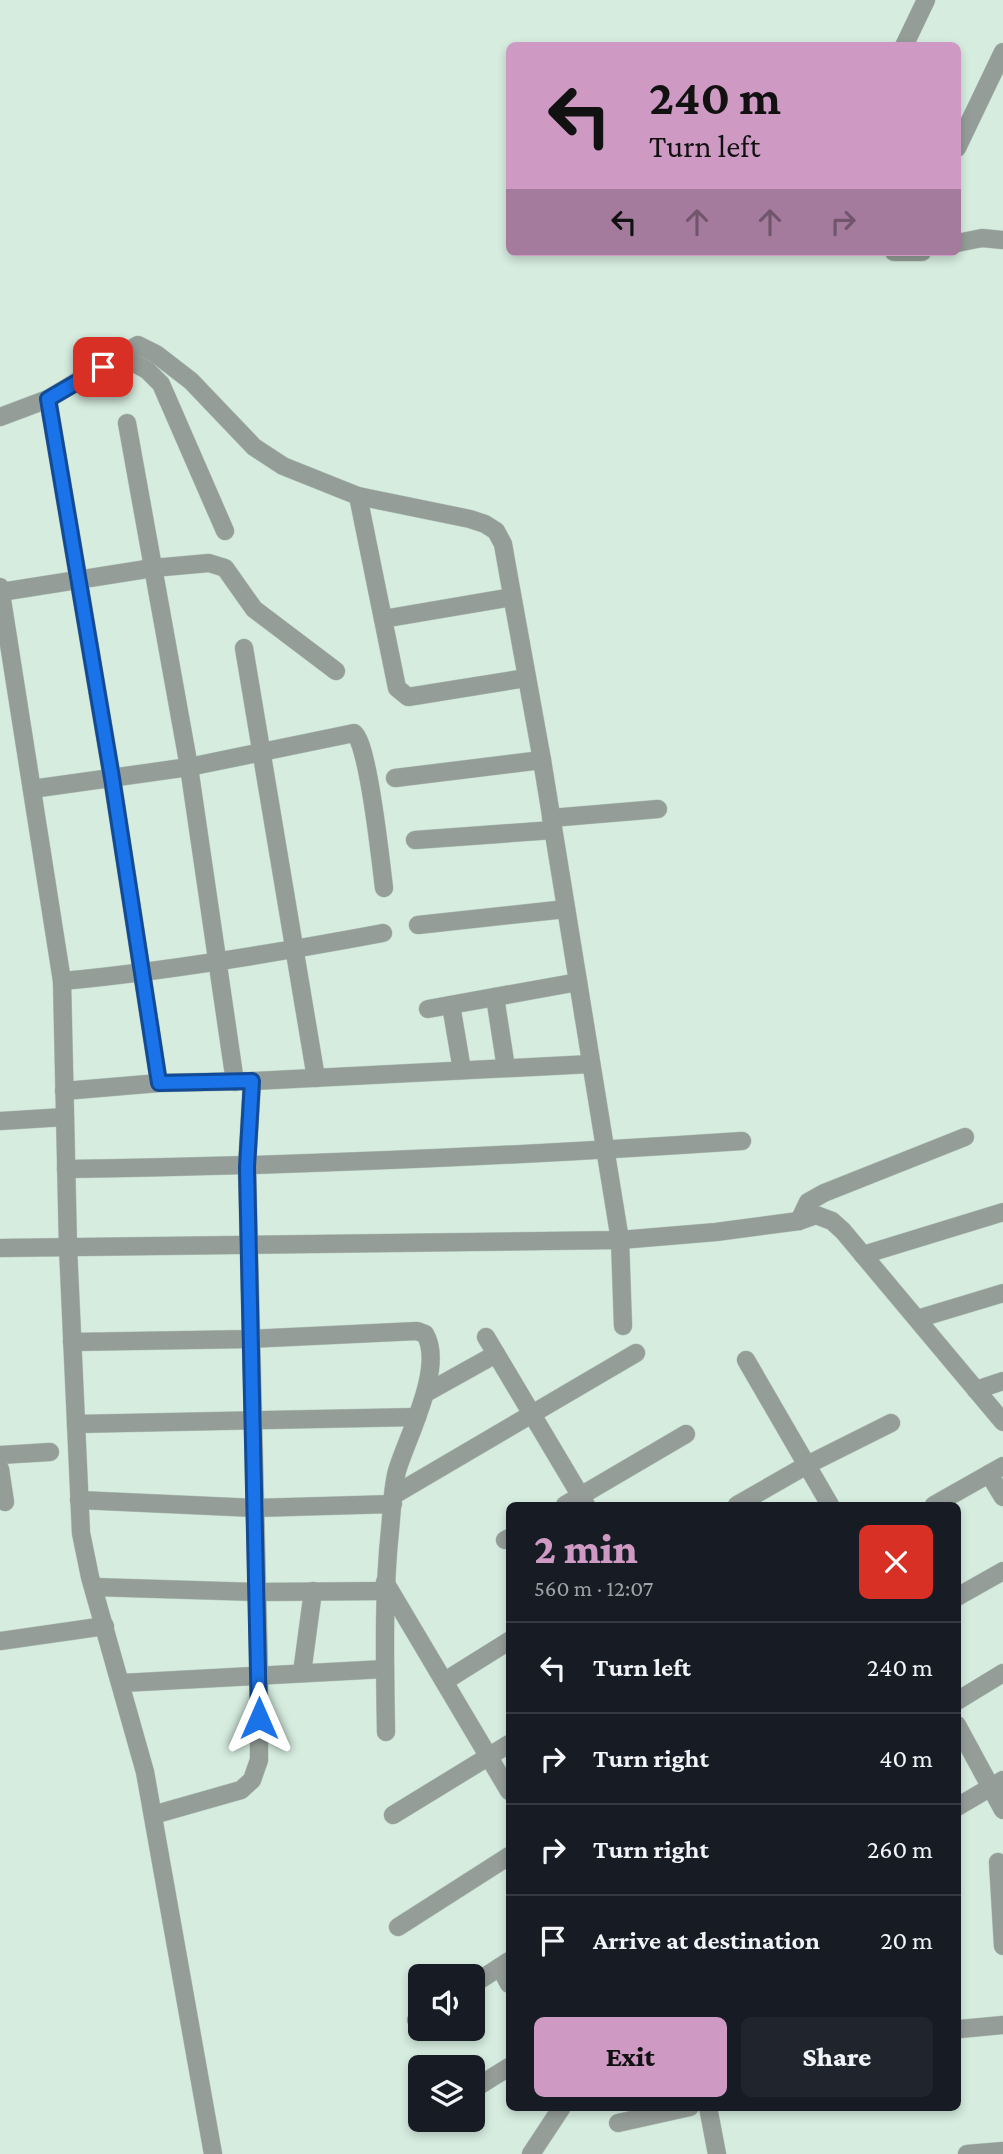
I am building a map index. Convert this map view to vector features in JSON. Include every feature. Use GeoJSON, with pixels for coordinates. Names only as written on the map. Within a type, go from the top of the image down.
{"type":"FeatureCollection","features":[{"type":"Feature","properties":{"kind":"street"},"geometry":{"type":"LineString","coordinates":[[906,42],[926,0]]}},
{"type":"Feature","properties":{"kind":"street"},"geometry":{"type":"LineString","coordinates":[[961,140],[1003,52]]}},
{"type":"Feature","properties":{"kind":"street"},"geometry":{"type":"LineString","coordinates":[[961,242],[982,238],[1003,240]]}},
{"type":"Feature","properties":{"kind":"street"},"geometry":{"type":"LineString","coordinates":[[0,417],[48,399],[138,345],[156,354],[191,381],[260,452],[283,466],[358,496],[470,519],[496,531],[503,544],[542,760],[620,1240],[623,1326]]}},
{"type":"Feature","properties":{"kind":"street"},"geometry":{"type":"LineString","coordinates":[[121,356],[147,370],[161,384],[225,531]]}},
{"type":"Feature","properties":{"kind":"street"},"geometry":{"type":"LineString","coordinates":[[48,399],[80,579],[159,1083]]}},
{"type":"Feature","properties":{"kind":"street"},"geometry":{"type":"LineString","coordinates":[[127,423],[188,767],[219,963],[244,1081],[259,1675],[259,1760],[252,1780],[241,1790],[153,1815]]}},
{"type":"Feature","properties":{"kind":"street"},"geometry":{"type":"LineString","coordinates":[[358,496],[397,688],[408,697],[526,678]]}},
{"type":"Feature","properties":{"kind":"street"},"geometry":{"type":"LineString","coordinates":[[1,592],[153,568],[209,563],[225,568],[254,609],[336,671]]}},
{"type":"Feature","properties":{"kind":"street"},"geometry":{"type":"LineString","coordinates":[[0,587],[62,981],[68,1247],[81,1532],[93,1587],[145,1772],[213,2154]]}},
{"type":"Feature","properties":{"kind":"street"},"geometry":{"type":"LineString","coordinates":[[383,619],[512,597]]}},
{"type":"Feature","properties":{"kind":"street"},"geometry":{"type":"LineString","coordinates":[[244,648],[316,1078]]}},
{"type":"Feature","properties":{"kind":"street"},"geometry":{"type":"LineString","coordinates":[[32,789],[188,767],[354,733],[358,735],[370,783],[384,888]]}},
{"type":"Feature","properties":{"kind":"street"},"geometry":{"type":"LineString","coordinates":[[395,778],[542,760]]}},
{"type":"Feature","properties":{"kind":"street"},"geometry":{"type":"LineString","coordinates":[[415,840],[658,808]]}},
{"type":"Feature","properties":{"kind":"street"},"geometry":{"type":"LineString","coordinates":[[418,925],[566,908]]}},
{"type":"Feature","properties":{"kind":"street"},"geometry":{"type":"LineString","coordinates":[[62,981],[219,963],[383,933]]}},
{"type":"Feature","properties":{"kind":"street"},"geometry":{"type":"LineString","coordinates":[[428,1009],[578,982]]}},
{"type":"Feature","properties":{"kind":"street"},"geometry":{"type":"LineString","coordinates":[[495,997],[506,1068]]}},
{"type":"Feature","properties":{"kind":"street"},"geometry":{"type":"LineString","coordinates":[[451,1004],[462,1070]]}},
{"type":"Feature","properties":{"kind":"street"},"geometry":{"type":"LineString","coordinates":[[64,1091],[159,1083],[591,1064]]}},
{"type":"Feature","properties":{"kind":"street"},"geometry":{"type":"LineString","coordinates":[[0,1121],[65,1117]]}},
{"type":"Feature","properties":{"kind":"street"},"geometry":{"type":"LineString","coordinates":[[799,1221],[808,1202],[824,1193],[965,1137]]}},
{"type":"Feature","properties":{"kind":"street"},"geometry":{"type":"LineString","coordinates":[[66,1169],[247,1167],[743,1141]]}},
{"type":"Feature","properties":{"kind":"street"},"geometry":{"type":"LineString","coordinates":[[863,1255],[1003,1212]]}},
{"type":"Feature","properties":{"kind":"street"},"geometry":{"type":"LineString","coordinates":[[0,1248],[620,1240],[716,1232],[799,1221],[816,1215],[832,1221],[863,1255],[1003,1422]]}},
{"type":"Feature","properties":{"kind":"street"},"geometry":{"type":"LineString","coordinates":[[917,1320],[1003,1293]]}},
{"type":"Feature","properties":{"kind":"street"},"geometry":{"type":"LineString","coordinates":[[72,1342],[251,1339],[417,1332],[425,1334],[429,1341],[428,1384],[405,1445],[393,1500],[385,1586],[386,1732]]}},
{"type":"Feature","properties":{"kind":"street"},"geometry":{"type":"LineString","coordinates":[[486,1337],[532,1414],[577,1502],[685,1434]]}},
{"type":"Feature","properties":{"kind":"street"},"geometry":{"type":"LineString","coordinates":[[79,1500],[255,1508],[393,1500],[636,1353]]}},
{"type":"Feature","properties":{"kind":"street"},"geometry":{"type":"LineString","coordinates":[[426,1393],[496,1354]]}},
{"type":"Feature","properties":{"kind":"street"},"geometry":{"type":"LineString","coordinates":[[746,1360],[828,1502]]}},
{"type":"Feature","properties":{"kind":"street"},"geometry":{"type":"LineString","coordinates":[[976,1390],[1003,1381]]}},
{"type":"Feature","properties":{"kind":"street"},"geometry":{"type":"LineString","coordinates":[[76,1424],[417,1417]]}},
{"type":"Feature","properties":{"kind":"street"},"geometry":{"type":"LineString","coordinates":[[742,1502],[807,1465],[891,1423]]}},
{"type":"Feature","properties":{"kind":"street"},"geometry":{"type":"LineString","coordinates":[[0,1455],[50,1452]]}},
{"type":"Feature","properties":{"kind":"street"},"geometry":{"type":"LineString","coordinates":[[0,1469],[5,1502]]}},
{"type":"Feature","properties":{"kind":"street"},"geometry":{"type":"LineString","coordinates":[[939,1502],[996,1470],[1003,1497]]}},
{"type":"Feature","properties":{"kind":"street"},"geometry":{"type":"LineString","coordinates":[[961,1595],[1003,1571]]}},
{"type":"Feature","properties":{"kind":"street"},"geometry":{"type":"LineString","coordinates":[[93,1587],[257,1592],[385,1586]]}},
{"type":"Feature","properties":{"kind":"street"},"geometry":{"type":"LineString","coordinates":[[385,1586],[506,1786]]}},
{"type":"Feature","properties":{"kind":"street"},"geometry":{"type":"LineString","coordinates":[[302,1673],[313,1591]]}},
{"type":"Feature","properties":{"kind":"street"},"geometry":{"type":"LineString","coordinates":[[0,1641],[105,1626]]}},
{"type":"Feature","properties":{"kind":"street"},"geometry":{"type":"LineString","coordinates":[[445,1681],[506,1643]]}},
{"type":"Feature","properties":{"kind":"street"},"geometry":{"type":"LineString","coordinates":[[122,1683],[386,1669]]}},
{"type":"Feature","properties":{"kind":"street"},"geometry":{"type":"LineString","coordinates":[[961,1699],[1003,1673]]}},
{"type":"Feature","properties":{"kind":"street"},"geometry":{"type":"LineString","coordinates":[[961,1731],[997,1783],[1003,1810]]}},
{"type":"Feature","properties":{"kind":"street"},"geometry":{"type":"LineString","coordinates":[[393,1815],[506,1746]]}},
{"type":"Feature","properties":{"kind":"street"},"geometry":{"type":"LineString","coordinates":[[961,1805],[997,1783]]}},
{"type":"Feature","properties":{"kind":"street"},"geometry":{"type":"LineString","coordinates":[[398,1927],[506,1858]]}},
{"type":"Feature","properties":{"kind":"street"},"geometry":{"type":"LineString","coordinates":[[998,1862],[1003,1946]]}},
{"type":"Feature","properties":{"kind":"street"},"geometry":{"type":"LineString","coordinates":[[485,1976],[505,1964]]}},
{"type":"Feature","properties":{"kind":"street"},"geometry":{"type":"LineString","coordinates":[[961,2029],[1003,2025]]}},
{"type":"Feature","properties":{"kind":"street"},"geometry":{"type":"LineString","coordinates":[[485,2082],[506,2069]]}},
{"type":"Feature","properties":{"kind":"street"},"geometry":{"type":"LineString","coordinates":[[531,2154],[559,2111]]}},
{"type":"Feature","properties":{"kind":"street"},"geometry":{"type":"LineString","coordinates":[[618,2123],[672,2111]]}},
{"type":"Feature","properties":{"kind":"street"},"geometry":{"type":"LineString","coordinates":[[709,2111],[717,2154]]}},
{"type":"Feature","properties":{"kind":"street"},"geometry":{"type":"LineString","coordinates":[[967,2154],[1003,2151]]}},
{"type":"Feature","properties":{"kind":"route"},"geometry":{"type":"LineString","coordinates":[[103,367],[48,399],[80,579],[159,1083],[252,1081],[247,1167],[259,1718]]}}]}
